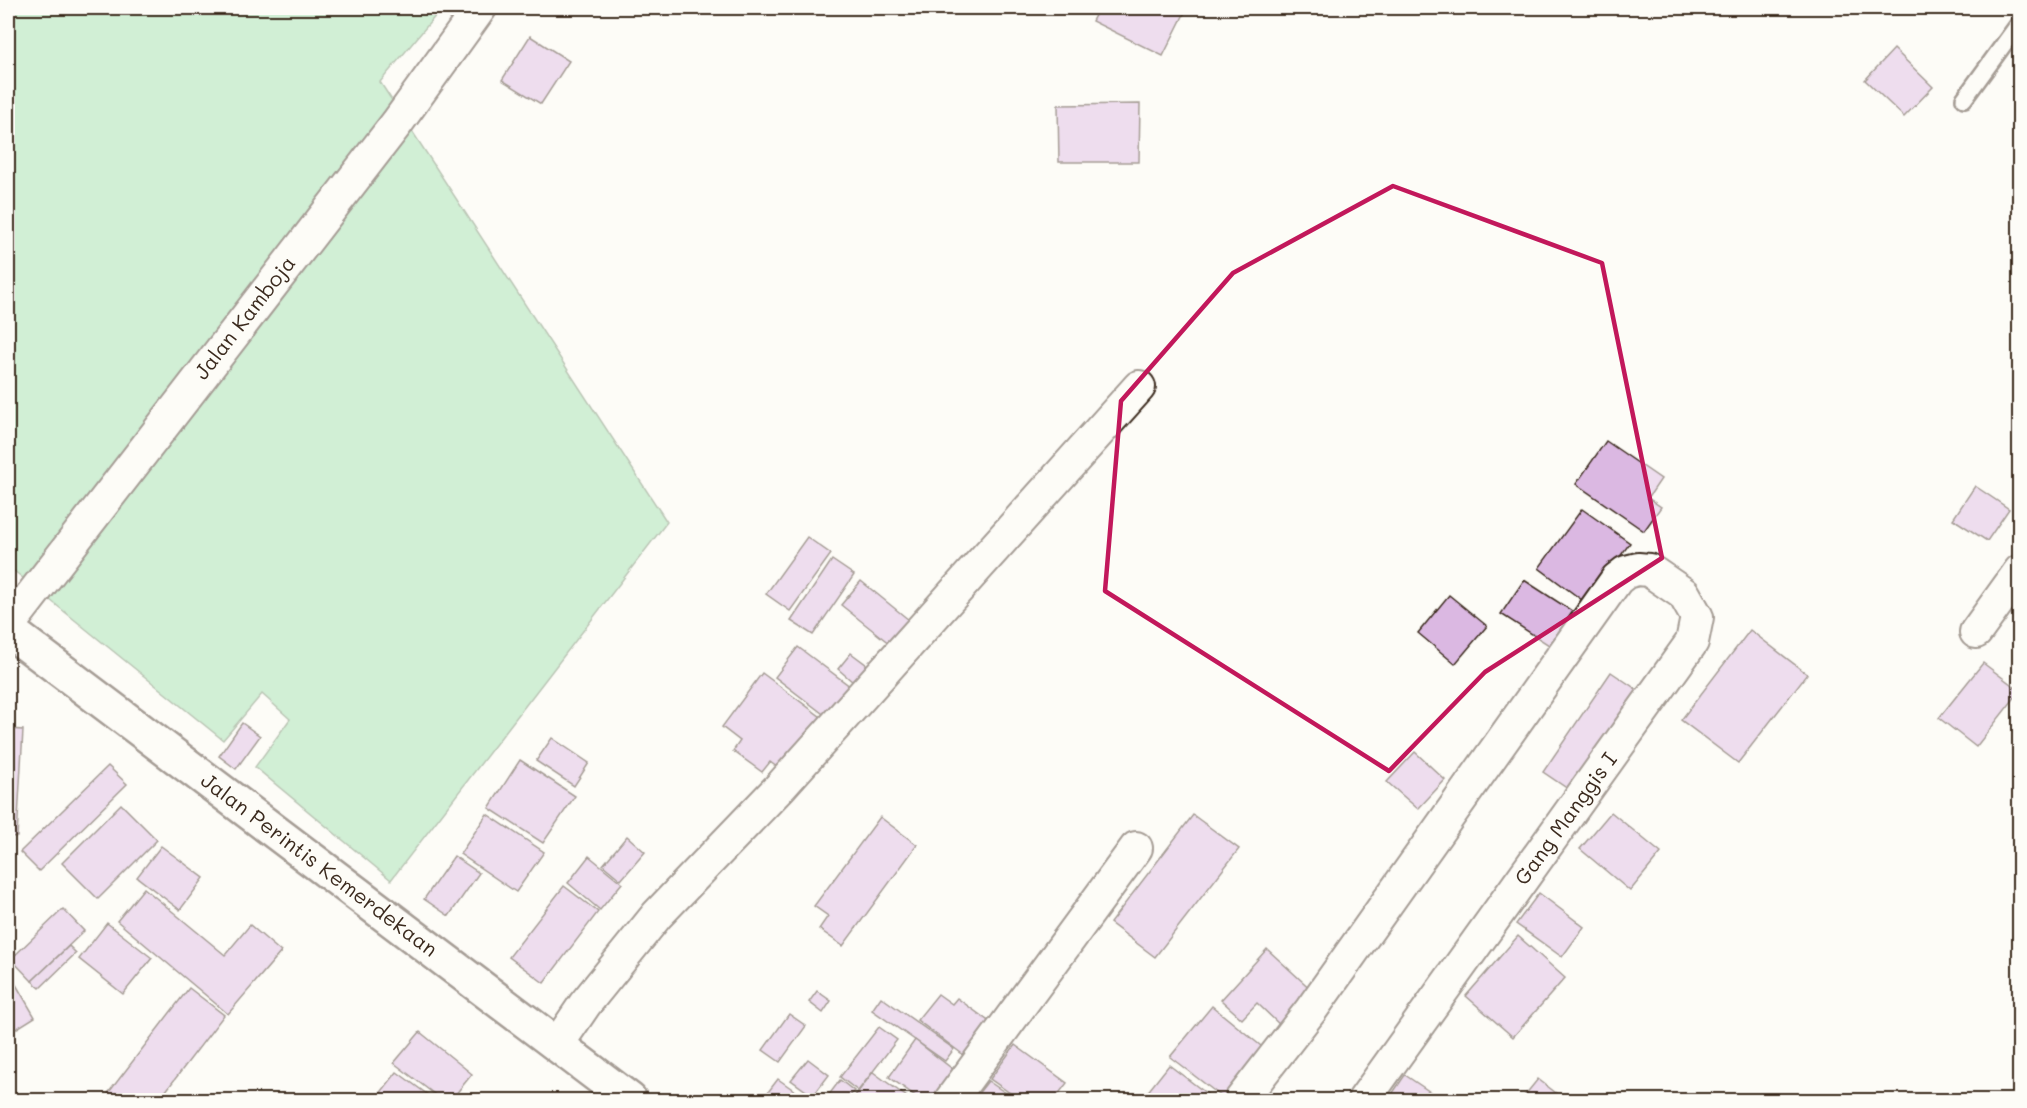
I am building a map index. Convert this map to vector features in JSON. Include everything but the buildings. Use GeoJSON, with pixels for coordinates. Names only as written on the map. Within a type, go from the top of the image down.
{"type":"FeatureCollection","features":[{"type":"Feature","properties":{"kind":"street","name":"Jalan Kamboja"},"geometry":{"type":"LineString","coordinates":[[8,628],[397,123],[480,8]]}},
{"type":"Feature","properties":{"kind":"street"},"geometry":{"type":"LineString","coordinates":[[557,1045],[585,1004],[657,915],[781,786],[1139,387]]}},
{"type":"Feature","properties":{"kind":"street","name":"Gang Manggis I"},"geometry":{"type":"LineString","coordinates":[[1241,1101],[1311,1010],[1617,579],[1626,572],[1638,569],[1649,570],[1684,594],[1697,617],[1692,642],[1364,1101]]}},
{"type":"Feature","properties":{"kind":"street"},"geometry":{"type":"LineString","coordinates":[[1976,632],[2019,571]]}},
{"type":"Feature","properties":{"kind":"street","name":"Jalan Perintis Kemerdekaan"},"geometry":{"type":"LineString","coordinates":[[8,628],[630,1101]]}},
{"type":"Feature","properties":{"kind":"street"},"geometry":{"type":"LineString","coordinates":[[951,1101],[1136,848]]}},
{"type":"Feature","properties":{"kind":"lane"},"geometry":{"type":"LineString","coordinates":[[1964,99],[2019,22]]}},
{"type":"Feature","properties":{"kind":"highlighted area"},"geometry":{"type":"Polygon","coordinates":[[[1393,186],[1602,263],[1662,558],[1485,672],[1389,771],[1105,591],[1121,401],[1233,273],[1393,186]]]}},
{"type":"Feature","properties":{"kind":"green space"},"geometry":{"type":"Polygon","coordinates":[[[8,8],[442,8],[380,82],[667,522],[391,880],[255,767],[290,719],[262,694],[223,740],[8,566],[8,8]]]}}]}
